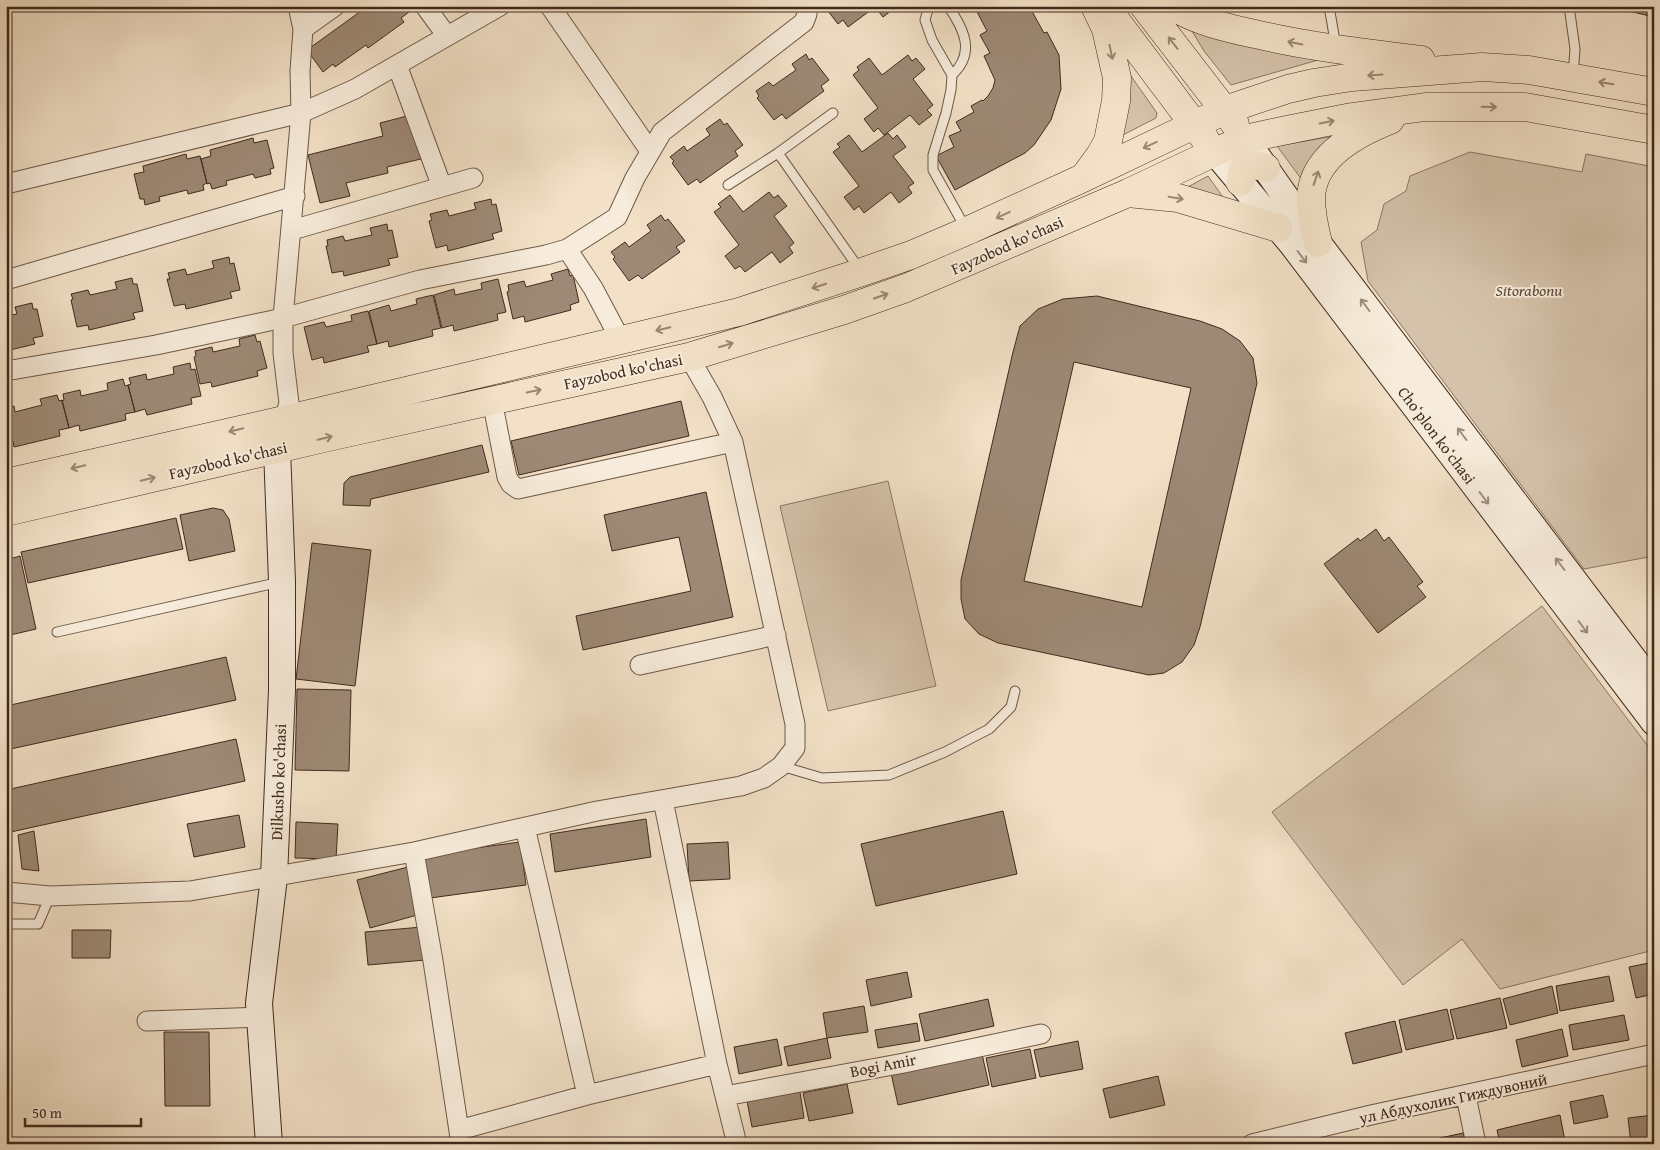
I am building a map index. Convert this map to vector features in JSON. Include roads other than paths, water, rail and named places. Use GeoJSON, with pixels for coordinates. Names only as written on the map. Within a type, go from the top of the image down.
{"type":"FeatureCollection","features":[{"type":"Feature","properties":{"kind":"main road"},"geometry":{"type":"LineString","coordinates":[[1083,178],[1108,141],[1116,101],[1116,78],[1106,28],[1095,6]]}},
{"type":"Feature","properties":{"kind":"main road"},"geometry":{"type":"LineString","coordinates":[[1105,6],[1215,152]]}},
{"type":"Feature","properties":{"kind":"main road"},"geometry":{"type":"LineString","coordinates":[[1144,6],[1246,139]]}},
{"type":"Feature","properties":{"kind":"main road"},"geometry":{"type":"LineString","coordinates":[[1172,6],[1202,20],[1230,29],[1297,44],[1482,67],[1529,70],[1654,92]]}},
{"type":"Feature","properties":{"kind":"main road","name":"Fayzobod ko'chasi"},"geometry":{"type":"LineString","coordinates":[[6,483],[284,420],[739,312],[911,254],[967,231],[1083,178],[1225,110],[1288,89],[1352,77],[1482,67]]}},
{"type":"Feature","properties":{"kind":"main road"},"geometry":{"type":"LineString","coordinates":[[1172,95],[1180,94],[1190,88],[1198,75]]}},
{"type":"Feature","properties":{"kind":"main road"},"geometry":{"type":"LineString","coordinates":[[1288,89],[1278,101],[1276,112],[1280,120],[1296,128]]}},
{"type":"Feature","properties":{"kind":"main road"},"geometry":{"type":"LineString","coordinates":[[1318,243],[1312,218],[1311,195],[1317,172],[1335,151],[1350,140],[1373,127],[1425,107],[1525,108],[1654,130]]}},
{"type":"Feature","properties":{"kind":"main road","name":"Fayzobod ko'chasi"},"geometry":{"type":"LineString","coordinates":[[6,512],[492,400],[689,357],[844,310],[906,288],[1128,193],[1246,139],[1352,117],[1425,107]]}},
{"type":"Feature","properties":{"kind":"main road","name":"Choʻplon koʻchasi"},"geometry":{"type":"LineString","coordinates":[[1246,139],[1318,243],[1654,686]]}},
{"type":"Feature","properties":{"kind":"main road","name":"Choʻplon koʻchasi"},"geometry":{"type":"LineString","coordinates":[[1215,152],[1278,228],[1654,722]]}},
{"type":"Feature","properties":{"kind":"main road"},"geometry":{"type":"LineString","coordinates":[[1240,182],[1243,170],[1248,166],[1256,165],[1266,168]]}},
{"type":"Feature","properties":{"kind":"main road"},"geometry":{"type":"LineString","coordinates":[[1128,193],[1178,198],[1278,228]]}},
{"type":"Feature","properties":{"kind":"main road","name":"Dilkusho ko'chasi"},"geometry":{"type":"LineString","coordinates":[[269,1144],[259,1003],[274,877],[282,690],[282,581],[277,449],[284,420]]}},
{"type":"Feature","properties":{"kind":"street"},"geometry":{"type":"LineString","coordinates":[[284,420],[289,403],[283,353],[284,318],[301,113],[300,71],[304,29],[298,6]]}},
{"type":"Feature","properties":{"kind":"street"},"geometry":{"type":"LineString","coordinates":[[304,29],[335,6]]}},
{"type":"Feature","properties":{"kind":"street"},"geometry":{"type":"LineString","coordinates":[[425,6],[447,36]]}},
{"type":"Feature","properties":{"kind":"street"},"geometry":{"type":"LineString","coordinates":[[6,184],[301,113],[355,89],[500,6]]}},
{"type":"Feature","properties":{"kind":"street"},"geometry":{"type":"LineString","coordinates":[[550,6],[650,151]]}},
{"type":"Feature","properties":{"kind":"street"},"geometry":{"type":"LineString","coordinates":[[6,371],[156,345],[284,318],[420,280],[546,255],[567,249],[617,217],[650,151],[662,132],[804,22],[807,6]]}},
{"type":"Feature","properties":{"kind":"street"},"geometry":{"type":"LineString","coordinates":[[397,65],[442,187]]}},
{"type":"Feature","properties":{"kind":"street"},"geometry":{"type":"LineString","coordinates":[[292,230],[473,178]]}},
{"type":"Feature","properties":{"kind":"street"},"geometry":{"type":"LineString","coordinates":[[6,280],[294,196]]}},
{"type":"Feature","properties":{"kind":"street"},"geometry":{"type":"LineString","coordinates":[[567,249],[593,288],[620,339]]}},
{"type":"Feature","properties":{"kind":"street"},"geometry":{"type":"LineString","coordinates":[[6,892],[50,896],[190,891],[414,852],[598,811],[753,783],[781,766],[795,748],[795,724],[733,442],[712,397],[689,357]]}},
{"type":"Feature","properties":{"kind":"street"},"geometry":{"type":"LineString","coordinates":[[492,400],[507,477],[510,484],[518,490],[733,442]]}},
{"type":"Feature","properties":{"kind":"street"},"geometry":{"type":"LineString","coordinates":[[640,665],[776,635]]}},
{"type":"Feature","properties":{"kind":"street"},"geometry":{"type":"LineString","coordinates":[[663,800],[718,1064],[737,1144]]}},
{"type":"Feature","properties":{"kind":"street"},"geometry":{"type":"LineString","coordinates":[[525,827],[587,1095]]}},
{"type":"Feature","properties":{"kind":"street"},"geometry":{"type":"LineString","coordinates":[[414,852],[460,1137],[587,1095],[718,1064]]}},
{"type":"Feature","properties":{"kind":"street"},"geometry":{"type":"LineString","coordinates":[[147,1021],[260,1018]]}},
{"type":"Feature","properties":{"kind":"street"},"geometry":{"type":"LineString","coordinates":[[725,1096],[904,1063],[1041,1034]]}},
{"type":"Feature","properties":{"kind":"street","name":"ул Абдухолик Гиждувоний"},"geometry":{"type":"LineString","coordinates":[[1252,1144],[1371,1115],[1654,1054]]}},
{"type":"Feature","properties":{"kind":"street"},"geometry":{"type":"LineString","coordinates":[[1466,1096],[1476,1144]]}},
{"type":"Feature","properties":{"kind":"lane"},"geometry":{"type":"LineString","coordinates":[[929,6],[925,20],[932,40],[952,75],[946,112],[932,155],[933,170],[967,231]]}},
{"type":"Feature","properties":{"kind":"lane"},"geometry":{"type":"LineString","coordinates":[[948,6],[958,20],[965,36],[966,50],[960,68],[952,75]]}},
{"type":"Feature","properties":{"kind":"lane"},"geometry":{"type":"LineString","coordinates":[[1330,6],[1336,50]]}},
{"type":"Feature","properties":{"kind":"lane"},"geometry":{"type":"LineString","coordinates":[[1569,6],[1574,49],[1573,77]]}},
{"type":"Feature","properties":{"kind":"lane"},"geometry":{"type":"LineString","coordinates":[[728,185],[833,113]]}},
{"type":"Feature","properties":{"kind":"lane"},"geometry":{"type":"LineString","coordinates":[[778,152],[862,272]]}},
{"type":"Feature","properties":{"kind":"lane"},"geometry":{"type":"LineString","coordinates":[[57,632],[282,581]]}},
{"type":"Feature","properties":{"kind":"lane"},"geometry":{"type":"LineString","coordinates":[[781,766],[822,778],[889,775],[945,752],[989,729],[1011,707],[1015,691]]}},
{"type":"Feature","properties":{"kind":"lane"},"geometry":{"type":"LineString","coordinates":[[6,924],[38,924],[50,896]]}},
{"type":"Feature","properties":{"kind":"park label","name":"Sitorabonu"},"geometry":{"type":"Point","coordinates":[1529,290]}}]}
